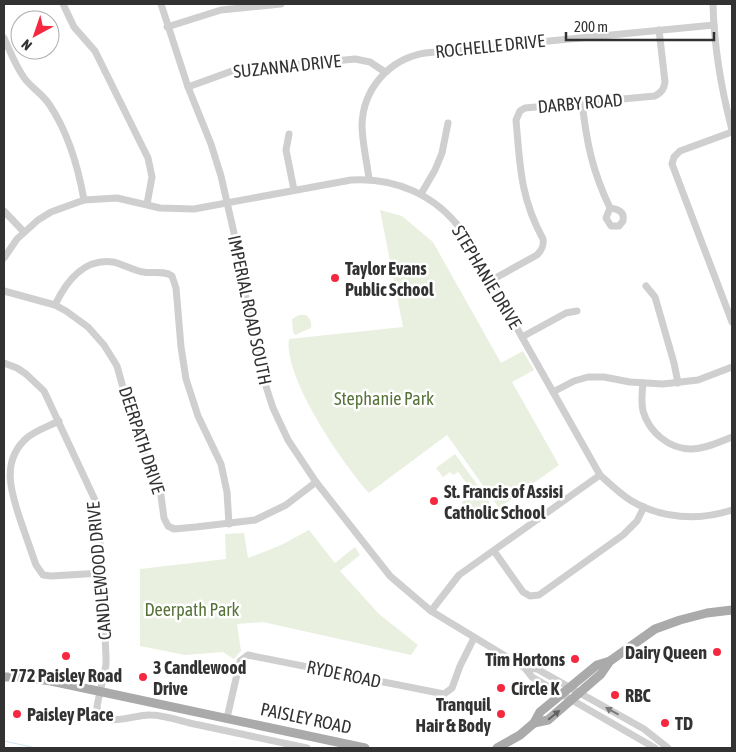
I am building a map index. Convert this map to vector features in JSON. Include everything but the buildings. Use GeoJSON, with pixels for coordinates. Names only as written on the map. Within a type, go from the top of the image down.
{"type":"FeatureCollection","features":[{"type":"Feature","properties":{"kind":"main road"},"geometry":{"type":"LineString","coordinates":[[497,748],[534,723],[540,712],[597,665],[610,661],[655,629],[707,612],[732,610]]}},
{"type":"Feature","properties":{"kind":"main road"},"geometry":{"type":"LineString","coordinates":[[534,723],[548,720],[601,674],[610,661]]}},
{"type":"Feature","properties":{"kind":"main road","name":"PAISLEY ROAD"},"geometry":{"type":"LineString","coordinates":[[4,677],[38,678],[365,748]]}},
{"type":"Feature","properties":{"kind":"street"},"geometry":{"type":"LineString","coordinates":[[63,4],[74,27],[95,52],[148,158],[152,177],[147,204]]}},
{"type":"Feature","properties":{"kind":"street","name":"IMPERIAL ROAD SOUTH"},"geometry":{"type":"LineString","coordinates":[[161,4],[188,87],[216,161],[227,204],[262,378],[276,416],[288,440],[316,482],[383,568],[409,594],[431,611],[525,668],[532,677],[655,748]]}},
{"type":"Feature","properties":{"kind":"street"},"geometry":{"type":"LineString","coordinates":[[167,27],[229,6],[281,4]]}},
{"type":"Feature","properties":{"kind":"street"},"geometry":{"type":"LineString","coordinates":[[713,4],[721,83],[732,131],[680,152],[674,157],[672,164],[732,322]]}},
{"type":"Feature","properties":{"kind":"street","name":"ROCHELLE DRIVE"},"geometry":{"type":"LineString","coordinates":[[369,179],[362,134],[363,116],[369,95],[385,72],[404,59],[425,53],[714,24]]}},
{"type":"Feature","properties":{"kind":"street","name":"DARBY ROAD"},"geometry":{"type":"LineString","coordinates":[[490,281],[537,255],[541,252],[544,244],[528,207],[522,186],[517,114],[525,108],[655,96],[661,93],[665,82],[659,30]]}},
{"type":"Feature","properties":{"kind":"street"},"geometry":{"type":"LineString","coordinates":[[4,38],[25,79],[52,109],[71,148],[79,171],[84,200]]}},
{"type":"Feature","properties":{"kind":"street","name":"SUZANNA DRIVE"},"geometry":{"type":"LineString","coordinates":[[188,87],[232,71],[355,59],[370,62],[385,72]]}},
{"type":"Feature","properties":{"kind":"street"},"geometry":{"type":"LineString","coordinates":[[582,103],[589,153],[598,182],[610,208]]}},
{"type":"Feature","properties":{"kind":"street"},"geometry":{"type":"LineString","coordinates":[[422,194],[442,153],[448,123]]}},
{"type":"Feature","properties":{"kind":"street"},"geometry":{"type":"LineString","coordinates":[[289,134],[286,150],[294,190]]}},
{"type":"Feature","properties":{"kind":"street","name":"STEPHANIE DRIVE"},"geometry":{"type":"LineString","coordinates":[[4,258],[24,232],[51,212],[84,200],[117,198],[160,208],[208,208],[351,180],[369,179],[398,184],[422,194],[442,209],[457,224],[600,475],[630,500],[666,514],[686,517],[720,514],[732,510]]}},
{"type":"Feature","properties":{"kind":"street"},"geometry":{"type":"LineString","coordinates":[[4,211],[24,232]]}},
{"type":"Feature","properties":{"kind":"street"},"geometry":{"type":"LineString","coordinates":[[55,305],[63,288],[73,276],[85,268],[98,263],[113,262],[140,271],[164,272],[172,276],[176,288],[186,380],[198,416],[221,464],[227,492],[229,524]]}},
{"type":"Feature","properties":{"kind":"street"},"geometry":{"type":"LineString","coordinates":[[646,286],[655,297],[678,383]]}},
{"type":"Feature","properties":{"kind":"street","name":"DEERPATH DRIVE"},"geometry":{"type":"LineString","coordinates":[[4,291],[55,305],[88,327],[104,345],[114,360],[122,379],[134,427],[158,481],[166,523],[174,528],[256,520],[286,505],[316,482]]}},
{"type":"Feature","properties":{"kind":"street"},"geometry":{"type":"LineString","coordinates":[[522,337],[566,313],[577,311]]}},
{"type":"Feature","properties":{"kind":"street","name":"CANDLEWOOD DRIVE"},"geometry":{"type":"LineString","coordinates":[[4,363],[17,368],[39,385],[50,401],[95,500],[99,525],[106,656],[106,665],[100,691],[98,711],[100,715],[108,719],[119,720],[151,715],[307,748]]}},
{"type":"Feature","properties":{"kind":"street"},"geometry":{"type":"LineString","coordinates":[[553,392],[574,381],[596,376],[643,384],[678,383],[705,378],[732,367]]}},
{"type":"Feature","properties":{"kind":"street"},"geometry":{"type":"LineString","coordinates":[[643,384],[643,410],[651,428],[660,438],[674,446],[691,450],[706,447],[732,437]]}},
{"type":"Feature","properties":{"kind":"street"},"geometry":{"type":"LineString","coordinates":[[59,421],[28,436],[22,443],[15,454],[9,470],[11,491],[40,572],[50,576],[102,573]]}},
{"type":"Feature","properties":{"kind":"street"},"geometry":{"type":"LineString","coordinates":[[431,611],[460,576],[600,475]]}},
{"type":"Feature","properties":{"kind":"street"},"geometry":{"type":"LineString","coordinates":[[494,551],[523,592],[530,596],[539,595],[623,535],[636,521],[644,507]]}},
{"type":"Feature","properties":{"kind":"street","name":"RYDE ROAD"},"geometry":{"type":"LineString","coordinates":[[227,718],[240,661],[248,654],[444,694],[452,688],[460,666],[474,638]]}},
{"type":"Feature","properties":{"kind":"street","name":"IMPERIAL ROAD SOUTH"},"geometry":{"type":"LineString","coordinates":[[525,668],[536,669],[580,693],[644,729],[668,748]]}},
{"type":"Feature","properties":{"kind":"green space","name":"Stephanie Park"},"geometry":{"type":"Polygon","coordinates":[[[380,210],[402,216],[433,242],[501,363],[523,351],[534,370],[512,382],[559,465],[499,508],[447,435],[369,493],[331,442],[305,397],[295,375],[290,355],[289,339],[403,327],[380,210]]]}},
{"type":"Feature","properties":{"kind":"green space"},"geometry":{"type":"Polygon","coordinates":[[[299,315],[306,315],[310,319],[311,328],[295,335],[292,319],[299,315]]]}},
{"type":"Feature","properties":{"kind":"green space"},"geometry":{"type":"Polygon","coordinates":[[[455,454],[489,501],[487,510],[474,520],[462,502],[468,497],[461,488],[467,484],[458,472],[453,475],[450,472],[443,477],[436,468],[455,454]]]}},
{"type":"Feature","properties":{"kind":"green space","name":"Deerpath Park"},"geometry":{"type":"Polygon","coordinates":[[[309,530],[335,563],[355,547],[360,555],[340,571],[379,614],[418,645],[411,655],[263,622],[237,624],[241,651],[234,659],[223,652],[185,655],[140,646],[140,569],[226,559],[225,534],[244,533],[248,558],[279,546],[309,530]]]}},
{"type":"Feature","properties":{"kind":"waterway"},"geometry":{"type":"LineString","coordinates":[[4,741],[36,748]]}},
{"type":"Feature","properties":{"kind":"place","name":"Taylor Evans Public School"},"geometry":{"type":"Point","coordinates":[335,278]}},
{"type":"Feature","properties":{"kind":"place","name":"St. Francis of Assisi Catholic School"},"geometry":{"type":"Point","coordinates":[434,501]}},
{"type":"Feature","properties":{"kind":"place","name":"Dairy Queen"},"geometry":{"type":"Point","coordinates":[717,652]}},
{"type":"Feature","properties":{"kind":"place","name":"772 Paisley Road"},"geometry":{"type":"Point","coordinates":[66,656]}},
{"type":"Feature","properties":{"kind":"place","name":"Tim Hortons"},"geometry":{"type":"Point","coordinates":[575,659]}},
{"type":"Feature","properties":{"kind":"place","name":"3 Candlewood Drive"},"geometry":{"type":"Point","coordinates":[143,677]}},
{"type":"Feature","properties":{"kind":"place","name":"Circle K"},"geometry":{"type":"Point","coordinates":[501,688]}},
{"type":"Feature","properties":{"kind":"place","name":"RBC"},"geometry":{"type":"Point","coordinates":[615,695]}},
{"type":"Feature","properties":{"kind":"place","name":"Paisley Place"},"geometry":{"type":"Point","coordinates":[17,714]}},
{"type":"Feature","properties":{"kind":"place","name":"Tranquil Hair & Body"},"geometry":{"type":"Point","coordinates":[501,714]}},
{"type":"Feature","properties":{"kind":"place","name":"TD"},"geometry":{"type":"Point","coordinates":[665,723]}}]}
